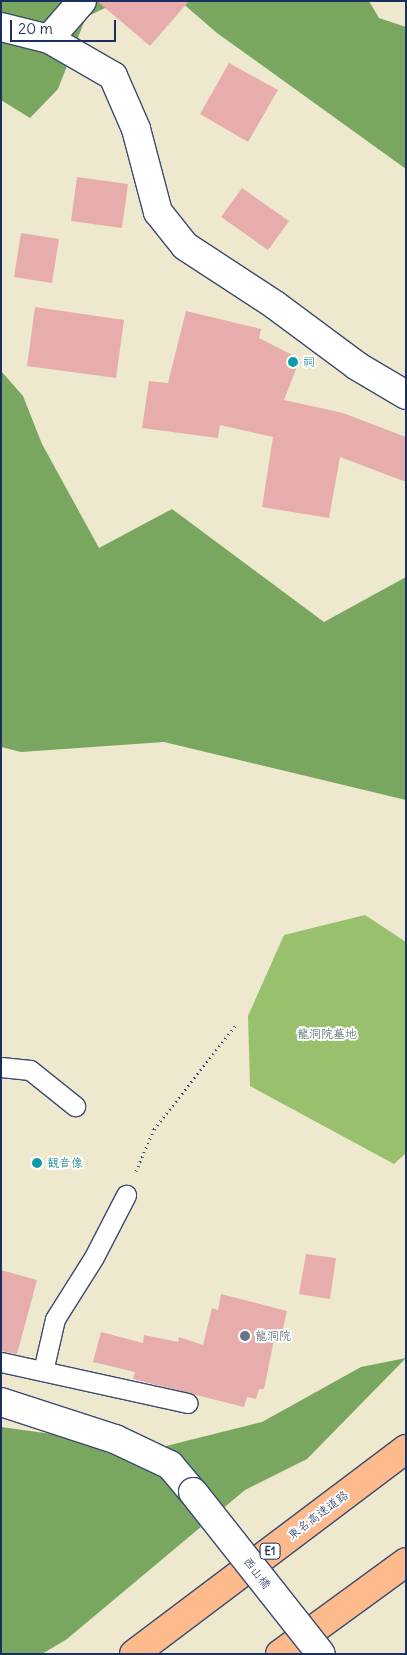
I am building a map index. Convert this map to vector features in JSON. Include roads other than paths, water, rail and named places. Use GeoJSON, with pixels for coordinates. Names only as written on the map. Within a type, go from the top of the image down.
{"type":"FeatureCollection","features":[{"type":"Feature","properties":{"kind":"highway","name":"東名高速道路"},"geometry":{"type":"LineString","coordinates":[[134,1654],[406,1449]]}},
{"type":"Feature","properties":{"kind":"highway"},"geometry":{"type":"LineString","coordinates":[[280,1654],[406,1562]]}},
{"type":"Feature","properties":{"kind":"street"},"geometry":{"type":"LineString","coordinates":[[48,39],[82,1]]}},
{"type":"Feature","properties":{"kind":"street"},"geometry":{"type":"LineString","coordinates":[[1,27],[48,39],[114,76],[136,129],[158,212],[186,246],[274,305],[357,366],[406,395]]}},
{"type":"Feature","properties":{"kind":"street","name":"西山橋"},"geometry":{"type":"LineString","coordinates":[[1,1402],[115,1439],[170,1465],[321,1654]]}},
{"type":"Feature","properties":{"kind":"lane"},"geometry":{"type":"LineString","coordinates":[[1,1067],[30,1070],[75,1106]]}},
{"type":"Feature","properties":{"kind":"lane"},"geometry":{"type":"LineString","coordinates":[[43,1370],[55,1319],[94,1257],[126,1195]]}},
{"type":"Feature","properties":{"kind":"lane"},"geometry":{"type":"LineString","coordinates":[[1,1362],[188,1404]]}},
{"type":"Feature","properties":{"kind":"place","name":"祠"},"geometry":{"type":"Point","coordinates":[293,362]}},
{"type":"Feature","properties":{"kind":"place","name":"観音像"},"geometry":{"type":"Point","coordinates":[37,1163]}},
{"type":"Feature","properties":{"kind":"place","name":"龍洞院"},"geometry":{"type":"Point","coordinates":[245,1336]}},
{"type":"Feature","properties":{"kind":"park label","name":"龍洞院墓地"},"geometry":{"type":"Point","coordinates":[327,1034]}}]}
